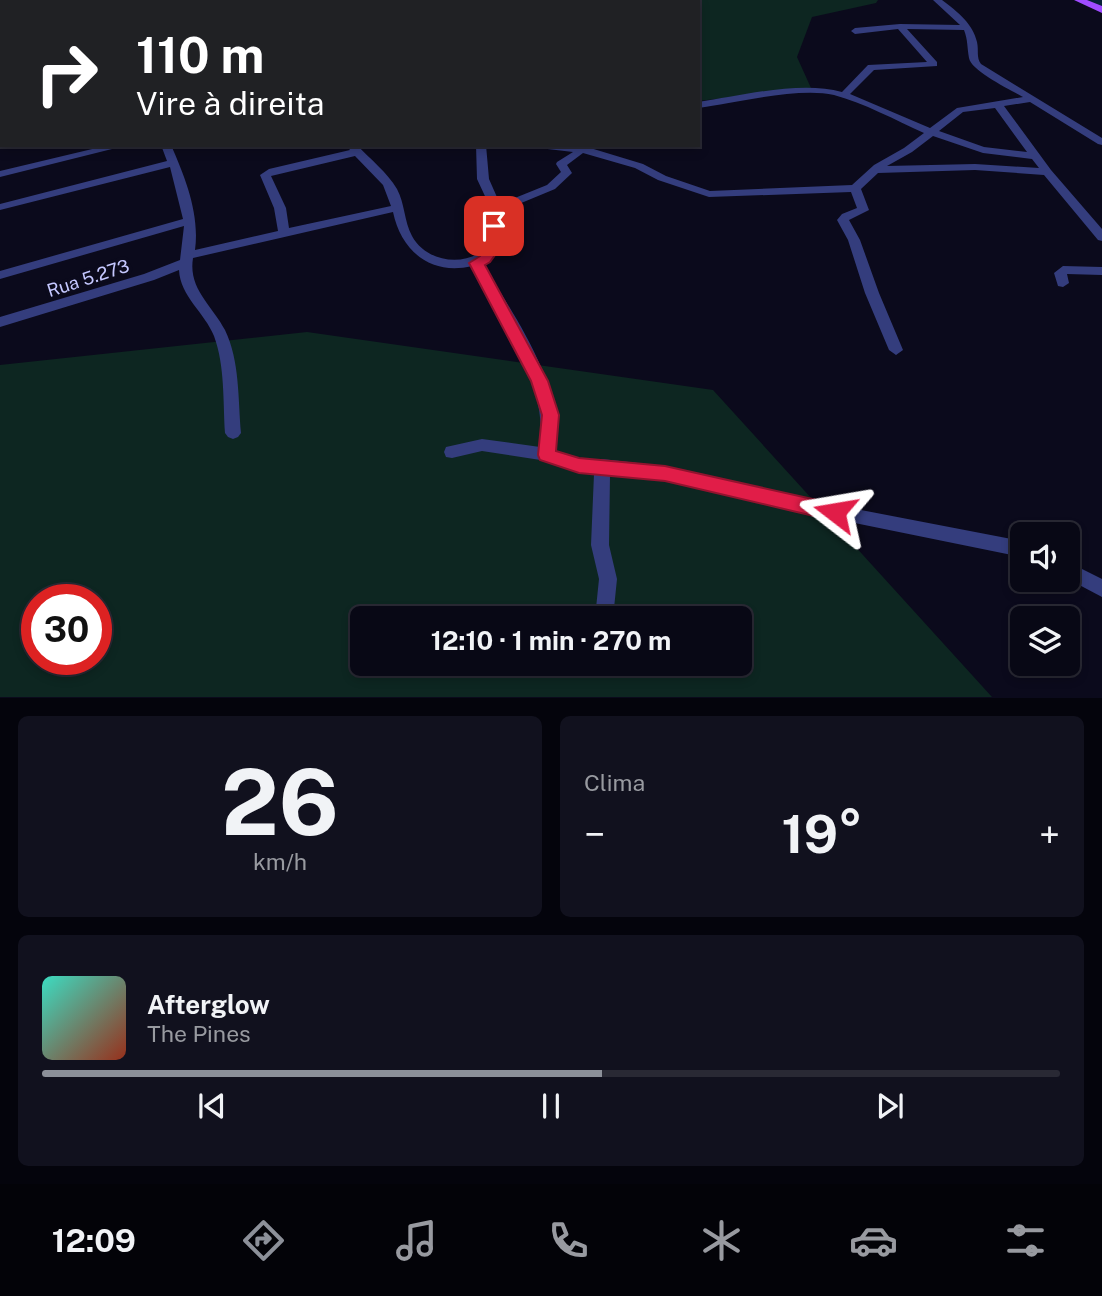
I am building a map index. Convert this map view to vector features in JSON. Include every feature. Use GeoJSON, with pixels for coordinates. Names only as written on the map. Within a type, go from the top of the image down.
{"type":"FeatureCollection","features":[{"type":"Feature","properties":{"kind":"main road"},"geometry":{"type":"LineString","coordinates":[[1079,0],[1102,10]]}},
{"type":"Feature","properties":{"kind":"street"},"geometry":{"type":"LineString","coordinates":[[937,0],[968,28],[976,46],[973,59],[978,66],[1102,142]]}},
{"type":"Feature","properties":{"kind":"street"},"geometry":{"type":"LineString","coordinates":[[855,31],[900,26],[968,28]]}},
{"type":"Feature","properties":{"kind":"street"},"geometry":{"type":"LineString","coordinates":[[843,96],[871,67],[934,64],[900,26]]}},
{"type":"Feature","properties":{"kind":"street"},"geometry":{"type":"LineString","coordinates":[[700,105],[815,91],[843,96],[930,134],[1001,153],[1035,156]]}},
{"type":"Feature","properties":{"kind":"street"},"geometry":{"type":"LineString","coordinates":[[546,147],[582,147],[709,194],[855,188],[874,170],[930,134],[960,110],[1031,99]]}},
{"type":"Feature","properties":{"kind":"street"},"geometry":{"type":"LineString","coordinates":[[997,104],[1047,172],[1102,237]]}},
{"type":"Feature","properties":{"kind":"street"},"geometry":{"type":"LineString","coordinates":[[0,174],[115,147]]}},
{"type":"Feature","properties":{"kind":"street"},"geometry":{"type":"LineString","coordinates":[[167,147],[183,185],[188,221],[189,285],[219,332],[225,352],[233,433]]}},
{"type":"Feature","properties":{"kind":"street"},"geometry":{"type":"LineString","coordinates":[[284,234],[280,208],[265,176],[273,171],[354,149],[391,190],[404,232],[420,252],[461,265],[477,263],[485,259],[496,244],[494,226],[498,209],[483,179],[481,147]]}},
{"type":"Feature","properties":{"kind":"street"},"geometry":{"type":"LineString","coordinates":[[498,209],[555,185],[567,173],[561,164],[582,147]]}},
{"type":"Feature","properties":{"kind":"street"},"geometry":{"type":"LineString","coordinates":[[0,207],[173,163]]}},
{"type":"Feature","properties":{"kind":"street"},"geometry":{"type":"LineString","coordinates":[[874,170],[975,167],[1047,172]]}},
{"type":"Feature","properties":{"kind":"street"},"geometry":{"type":"LineString","coordinates":[[855,188],[863,210],[846,216],[843,220],[854,240],[896,350]]}},
{"type":"Feature","properties":{"kind":"street","name":"Rua 5.273"},"geometry":{"type":"LineString","coordinates":[[0,322],[149,277],[187,259],[396,208]]}},
{"type":"Feature","properties":{"kind":"street"},"geometry":{"type":"LineString","coordinates":[[0,275],[188,221]]}},
{"type":"Feature","properties":{"kind":"street"},"geometry":{"type":"LineString","coordinates":[[477,263],[539,381],[550,415],[547,455]]}},
{"type":"Feature","properties":{"kind":"street"},"geometry":{"type":"LineString","coordinates":[[1063,283],[1060,273],[1063,270],[1102,271]]}},
{"type":"Feature","properties":{"kind":"street"},"geometry":{"type":"LineString","coordinates":[[452,452],[482,445],[547,455],[579,466],[665,473],[835,512],[1010,547]]}},
{"type":"Feature","properties":{"kind":"street"},"geometry":{"type":"LineString","coordinates":[[602,467],[600,545],[608,579],[605,606]]}},
{"type":"Feature","properties":{"kind":"street"},"geometry":{"type":"LineString","coordinates":[[1080,577],[1102,589]]}},
{"type":"Feature","properties":{"kind":"green space"},"geometry":{"type":"Polygon","coordinates":[[[700,0],[878,0],[876,3],[812,17],[797,57],[811,88],[700,101],[700,0]]]}},
{"type":"Feature","properties":{"kind":"green space"},"geometry":{"type":"Polygon","coordinates":[[[307,332],[713,390],[992,697],[0,697],[0,365],[307,332]]]}},
{"type":"Feature","properties":{"kind":"waterway"},"geometry":{"type":"LineString","coordinates":[[1094,0],[1102,4]]}},
{"type":"Feature","properties":{"kind":"route"},"geometry":{"type":"LineString","coordinates":[[494,226],[496,244],[485,259],[477,263],[539,381],[550,415],[547,455],[579,466],[665,473],[835,512]]}}]}
